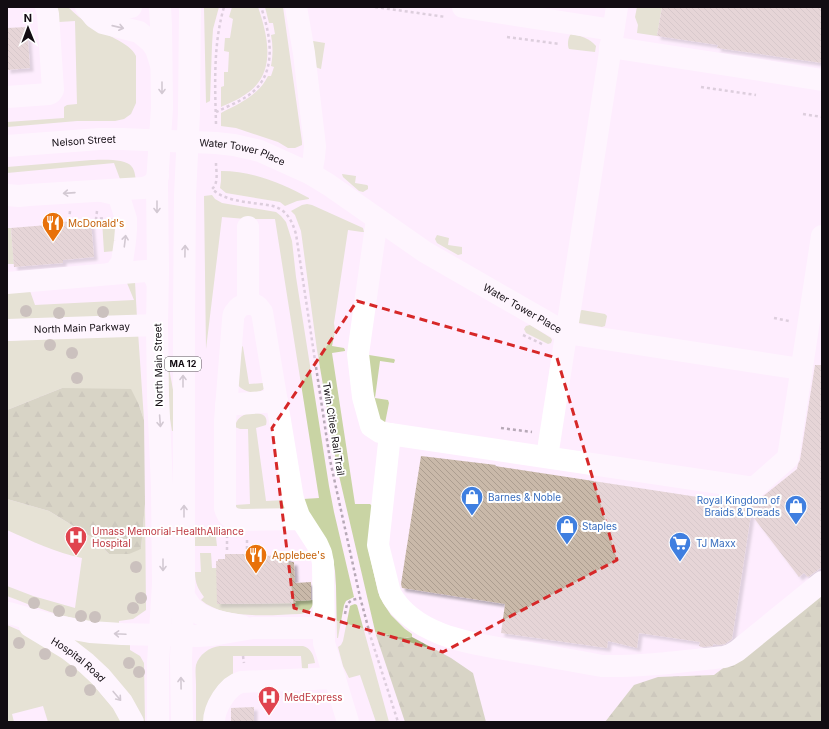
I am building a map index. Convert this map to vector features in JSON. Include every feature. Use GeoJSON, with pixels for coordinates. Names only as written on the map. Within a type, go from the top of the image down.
{"type":"FeatureCollection","features":[{"type":"Feature","properties":{"kind":"main road"},"geometry":{"type":"LineString","coordinates":[[7,97],[49,94],[53,90],[48,14],[46,7]]}},
{"type":"Feature","properties":{"kind":"main road"},"geometry":{"type":"LineString","coordinates":[[86,7],[94,17],[103,23],[139,32],[151,42],[156,49],[161,65]]}},
{"type":"Feature","properties":{"kind":"main road"},"geometry":{"type":"LineString","coordinates":[[101,7],[116,10],[131,7]]}},
{"type":"Feature","properties":{"kind":"main road","name":"North Main Street"},"geometry":{"type":"LineString","coordinates":[[158,722],[159,635],[163,584],[157,325],[158,176],[162,108],[160,7]]}},
{"type":"Feature","properties":{"kind":"main road","name":"MA 12"},"geometry":{"type":"LineString","coordinates":[[182,722],[181,658],[184,595],[185,194],[189,112],[190,7]]}},
{"type":"Feature","properties":{"kind":"main road"},"geometry":{"type":"LineString","coordinates":[[296,7],[304,53],[315,146],[311,174]]}},
{"type":"Feature","properties":{"kind":"main road","name":"Water Tower Place"},"geometry":{"type":"LineString","coordinates":[[188,141],[234,145],[260,151],[311,174],[425,252],[566,334],[617,7]]}},
{"type":"Feature","properties":{"kind":"main road"},"geometry":{"type":"LineString","coordinates":[[457,12],[612,39],[760,70],[822,80]]}},
{"type":"Feature","properties":{"kind":"main road","name":"Nelson Street"},"geometry":{"type":"LineString","coordinates":[[7,146],[122,138],[188,141]]}},
{"type":"Feature","properties":{"kind":"main road"},"geometry":{"type":"LineString","coordinates":[[11,197],[143,188],[154,182],[158,176]]}},
{"type":"Feature","properties":{"kind":"main road"},"geometry":{"type":"LineString","coordinates":[[7,269],[74,264],[105,274],[115,272],[122,262],[126,219],[122,205],[116,194],[102,191]]}},
{"type":"Feature","properties":{"kind":"main road"},"geometry":{"type":"LineString","coordinates":[[377,219],[358,354],[363,397],[371,426],[380,432],[390,434],[754,488],[788,458],[822,236]]}},
{"type":"Feature","properties":{"kind":"main road"},"geometry":{"type":"LineString","coordinates":[[248,227],[248,304]]}},
{"type":"Feature","properties":{"kind":"main road"},"geometry":{"type":"LineString","coordinates":[[7,283],[146,271],[153,274],[158,282]]}},
{"type":"Feature","properties":{"kind":"main road"},"geometry":{"type":"LineString","coordinates":[[300,519],[240,520],[234,519],[227,515],[225,508],[225,421],[234,315],[237,309],[248,304],[256,305],[262,312],[293,499],[300,519],[317,544],[321,553],[323,563],[325,647],[348,722]]}},
{"type":"Feature","properties":{"kind":"main road","name":"North Main Parkway"},"geometry":{"type":"LineString","coordinates":[[7,330],[157,325]]}},
{"type":"Feature","properties":{"kind":"main road"},"geometry":{"type":"LineString","coordinates":[[547,457],[566,334],[802,369]]}},
{"type":"Feature","properties":{"kind":"main road"},"geometry":{"type":"LineString","coordinates":[[226,406],[277,401]]}},
{"type":"Feature","properties":{"kind":"main road"},"geometry":{"type":"LineString","coordinates":[[390,434],[378,546],[390,593],[394,600],[413,619],[434,631],[454,638],[602,666],[637,666],[724,657],[737,651],[822,582]]}},
{"type":"Feature","properties":{"kind":"main road"},"geometry":{"type":"LineString","coordinates":[[184,595],[188,603],[194,609],[204,616],[218,621],[253,628],[324,628]]}},
{"type":"Feature","properties":{"kind":"main road","name":"Hospital Road"},"geometry":{"type":"LineString","coordinates":[[8,612],[52,625],[90,632],[182,636],[212,635],[253,628]]}},
{"type":"Feature","properties":{"kind":"main road","name":"Hospital Road"},"geometry":{"type":"LineString","coordinates":[[8,612],[68,649],[86,663],[101,677],[122,702],[133,722]]}},
{"type":"Feature","properties":{"kind":"main road"},"geometry":{"type":"LineString","coordinates":[[214,722],[214,715],[218,705],[232,686],[238,683],[335,678]]}},
{"type":"Feature","properties":{"kind":"path"},"geometry":{"type":"LineString","coordinates":[[216,122],[216,47],[224,7]]}},
{"type":"Feature","properties":{"kind":"path"},"geometry":{"type":"LineString","coordinates":[[216,112],[248,95],[262,81],[266,72],[270,53],[270,44],[266,20],[261,7]]}},
{"type":"Feature","properties":{"kind":"path"},"geometry":{"type":"LineString","coordinates":[[375,7],[457,12]]}},
{"type":"Feature","properties":{"kind":"path"},"geometry":{"type":"LineString","coordinates":[[507,37],[560,44]]}},
{"type":"Feature","properties":{"kind":"path"},"geometry":{"type":"LineString","coordinates":[[701,87],[756,95]]}},
{"type":"Feature","properties":{"kind":"path"},"geometry":{"type":"LineString","coordinates":[[802,114],[822,117]]}},
{"type":"Feature","properties":{"kind":"path","name":"Twin Cities Rail Trail"},"geometry":{"type":"LineString","coordinates":[[216,173],[216,184],[212,189],[229,199],[279,208],[289,217],[296,234],[330,460],[338,499],[360,598],[371,638],[398,722]]}},
{"type":"Feature","properties":{"kind":"path"},"geometry":{"type":"LineString","coordinates":[[774,318],[796,322]]}},
{"type":"Feature","properties":{"kind":"path"},"geometry":{"type":"LineString","coordinates":[[523,335],[549,348]]}},
{"type":"Feature","properties":{"kind":"path"},"geometry":{"type":"LineString","coordinates":[[501,428],[550,435]]}},
{"type":"Feature","properties":{"kind":"highlighted area"},"geometry":{"type":"Polygon","coordinates":[[[357,301],[557,358],[617,560],[443,652],[294,608],[272,428],[357,301]]]}},
{"type":"Feature","properties":{"kind":"green space"},"geometry":{"type":"Polygon","coordinates":[[[55,7],[68,7],[87,23],[122,42],[133,51],[136,56],[136,103],[131,114],[124,119],[115,121],[77,121],[7,127],[7,122],[64,118],[64,107],[67,105],[77,104],[75,21],[59,22],[55,7]]]}},
{"type":"Feature","properties":{"kind":"green space"},"geometry":{"type":"Polygon","coordinates":[[[204,7],[219,7],[213,29],[210,101],[206,103],[204,7]]]}},
{"type":"Feature","properties":{"kind":"green space"},"geometry":{"type":"Polygon","coordinates":[[[232,7],[258,7],[267,42],[266,65],[256,86],[237,100],[221,107],[221,87],[224,86],[224,72],[228,72],[229,52],[224,51],[225,38],[230,38],[233,19],[229,17],[232,7]]]}},
{"type":"Feature","properties":{"kind":"green space"},"geometry":{"type":"Polygon","coordinates":[[[265,7],[283,7],[302,142],[302,145],[295,148],[288,148],[278,142],[236,128],[221,126],[221,113],[254,94],[268,76],[271,76],[274,67],[271,66],[271,35],[275,34],[273,23],[269,23],[265,7]]]}},
{"type":"Feature","properties":{"kind":"green space"},"geometry":{"type":"Polygon","coordinates":[[[637,7],[662,7],[657,36],[637,33],[638,25],[635,17],[637,7]]]}},
{"type":"Feature","properties":{"kind":"green space"},"geometry":{"type":"Polygon","coordinates":[[[571,34],[591,41],[596,46],[595,52],[569,49],[568,41],[571,34]]]}},
{"type":"Feature","properties":{"kind":"green space"},"geometry":{"type":"Polygon","coordinates":[[[313,41],[325,43],[321,69],[315,67],[313,41]]]}},
{"type":"Feature","properties":{"kind":"green space"},"geometry":{"type":"Polygon","coordinates":[[[92,160],[114,160],[125,162],[132,167],[136,180],[120,179],[114,163],[7,173],[7,167],[92,160]]]}},
{"type":"Feature","properties":{"kind":"green space"},"geometry":{"type":"Polygon","coordinates":[[[221,171],[244,173],[266,179],[288,187],[309,199],[297,201],[285,206],[280,202],[226,193],[220,188],[221,171]]]}},
{"type":"Feature","properties":{"kind":"green space"},"geometry":{"type":"Polygon","coordinates":[[[342,174],[356,176],[355,183],[367,185],[368,189],[363,192],[359,191],[343,177],[342,174]]]}},
{"type":"Feature","properties":{"kind":"green space"},"geometry":{"type":"Polygon","coordinates":[[[212,195],[215,199],[222,203],[276,212],[286,222],[292,241],[296,277],[329,486],[354,597],[346,601],[344,605],[338,638],[336,586],[333,558],[307,513],[303,499],[319,498],[275,219],[222,217],[206,349],[204,196],[212,195]]]}},
{"type":"Feature","properties":{"kind":"green space"},"geometry":{"type":"Polygon","coordinates":[[[307,204],[363,228],[364,232],[348,230],[332,346],[344,348],[345,351],[332,353],[355,504],[370,504],[372,506],[368,548],[378,592],[391,615],[412,634],[412,637],[408,638],[385,634],[376,635],[337,467],[317,350],[301,231],[295,215],[291,211],[307,204]]]}},
{"type":"Feature","properties":{"kind":"green space"},"geometry":{"type":"Polygon","coordinates":[[[117,218],[115,251],[104,252],[102,220],[117,218]]]}},
{"type":"Feature","properties":{"kind":"green space"},"geometry":{"type":"Polygon","coordinates":[[[7,228],[11,228],[14,264],[7,264],[7,228]]]}},
{"type":"Feature","properties":{"kind":"green space"},"geometry":{"type":"Polygon","coordinates":[[[437,235],[449,238],[448,245],[462,247],[462,254],[458,255],[437,243],[435,239],[437,235]]]}},
{"type":"Feature","properties":{"kind":"green space"},"geometry":{"type":"Polygon","coordinates":[[[135,282],[137,318],[7,321],[7,291],[30,291],[35,305],[134,300],[127,283],[135,282]]]}},
{"type":"Feature","properties":{"kind":"green space"},"geometry":{"type":"Polygon","coordinates":[[[582,310],[605,314],[607,316],[605,326],[602,327],[579,323],[580,311],[582,310]]]}},
{"type":"Feature","properties":{"kind":"green space"},"geometry":{"type":"Polygon","coordinates":[[[530,325],[551,338],[551,343],[548,344],[526,333],[524,329],[526,326],[530,325]]]}},
{"type":"Feature","properties":{"kind":"green space"},"geometry":{"type":"Polygon","coordinates":[[[138,332],[144,420],[139,405],[62,388],[7,410],[7,341],[138,332]]]}},
{"type":"Feature","properties":{"kind":"green space"},"geometry":{"type":"Polygon","coordinates":[[[242,346],[249,384],[263,383],[265,388],[258,392],[246,391],[237,384],[242,346]]]}},
{"type":"Feature","properties":{"kind":"green space"},"geometry":{"type":"Polygon","coordinates":[[[369,355],[395,360],[394,363],[380,361],[375,398],[388,400],[389,403],[385,423],[378,421],[367,356],[369,355]]]}},
{"type":"Feature","properties":{"kind":"green space"},"geometry":{"type":"Polygon","coordinates":[[[167,368],[169,368],[173,390],[174,431],[172,431],[168,407],[167,368]]]}},
{"type":"Feature","properties":{"kind":"green space"},"geometry":{"type":"Polygon","coordinates":[[[62,388],[131,389],[139,405],[144,420],[145,504],[141,549],[129,554],[109,554],[93,538],[49,511],[7,499],[7,410],[62,388]]]}},
{"type":"Feature","properties":{"kind":"green space"},"geometry":{"type":"Polygon","coordinates":[[[249,413],[262,414],[266,418],[266,425],[256,428],[266,501],[286,500],[286,510],[238,510],[235,505],[250,504],[248,429],[240,429],[235,427],[240,418],[249,413]]]}},
{"type":"Feature","properties":{"kind":"green space"},"geometry":{"type":"Polygon","coordinates":[[[7,499],[49,511],[93,538],[109,554],[141,549],[145,504],[146,610],[133,619],[119,621],[119,624],[97,622],[61,615],[7,596],[7,586],[33,596],[75,608],[82,558],[53,550],[7,530],[7,499]]]}},
{"type":"Feature","properties":{"kind":"green space"},"geometry":{"type":"Polygon","coordinates":[[[195,529],[215,529],[217,546],[195,546],[195,529]]]}},
{"type":"Feature","properties":{"kind":"green space"},"geometry":{"type":"Polygon","coordinates":[[[200,553],[211,553],[212,568],[217,568],[218,604],[295,603],[295,601],[314,600],[313,605],[308,611],[300,614],[262,615],[248,615],[222,611],[211,606],[201,600],[204,597],[196,583],[195,572],[201,572],[200,553]]]}},
{"type":"Feature","properties":{"kind":"green space"},"geometry":{"type":"Polygon","coordinates":[[[822,593],[822,722],[605,722],[634,685],[658,677],[714,675],[822,593]]]}},
{"type":"Feature","properties":{"kind":"green space"},"geometry":{"type":"Polygon","coordinates":[[[355,604],[357,605],[389,722],[376,722],[360,675],[349,678],[343,666],[338,647],[343,641],[350,606],[355,604]]]}},
{"type":"Feature","properties":{"kind":"green space"},"geometry":{"type":"Polygon","coordinates":[[[7,625],[32,636],[73,661],[125,722],[48,722],[43,706],[12,714],[14,722],[7,722],[7,625]]]}},
{"type":"Feature","properties":{"kind":"green space"},"geometry":{"type":"Polygon","coordinates":[[[381,634],[407,638],[412,637],[451,658],[473,673],[486,722],[405,722],[376,635],[381,634]]]}},
{"type":"Feature","properties":{"kind":"green space"},"geometry":{"type":"Polygon","coordinates":[[[73,639],[130,644],[130,650],[140,656],[144,663],[145,722],[140,722],[73,639]]]}},
{"type":"Feature","properties":{"kind":"green space"},"geometry":{"type":"Polygon","coordinates":[[[220,646],[303,646],[312,653],[315,663],[308,664],[308,670],[302,668],[301,656],[233,656],[233,676],[207,722],[196,722],[197,661],[205,652],[220,646]]]}},
{"type":"Feature","properties":{"kind":"building"},"geometry":{"type":"Polygon","coordinates":[[[662,7],[822,7],[822,63],[717,48],[718,45],[657,36],[662,7]]]}},
{"type":"Feature","properties":{"kind":"building"},"geometry":{"type":"Polygon","coordinates":[[[27,27],[30,68],[7,70],[7,28],[27,27]]]}},
{"type":"Feature","properties":{"kind":"building","name":"McDonald's"},"geometry":{"type":"Polygon","coordinates":[[[79,221],[91,222],[94,257],[63,260],[63,263],[14,267],[11,228],[79,221]]]}},
{"type":"Feature","properties":{"kind":"building"},"geometry":{"type":"Polygon","coordinates":[[[815,365],[822,365],[822,567],[808,577],[804,573],[799,577],[751,514],[732,639],[725,644],[713,644],[713,646],[702,647],[699,646],[700,642],[639,633],[637,648],[608,641],[607,648],[501,633],[505,604],[402,588],[401,584],[421,456],[496,465],[495,466],[750,505],[797,469],[800,460],[815,365]]]}},
{"type":"Feature","properties":{"kind":"building","name":"Applebee's"},"geometry":{"type":"Polygon","coordinates":[[[225,554],[262,554],[262,556],[288,555],[288,562],[294,562],[295,583],[311,582],[311,600],[295,601],[296,603],[217,604],[216,561],[218,561],[218,559],[225,559],[225,554]]]}},
{"type":"Feature","properties":{"kind":"building"},"geometry":{"type":"Polygon","coordinates":[[[254,707],[254,722],[231,722],[231,708],[254,707]]]}},
{"type":"Feature","properties":{"kind":"place","name":"McDonald's"},"geometry":{"type":"Point","coordinates":[53,242]}},
{"type":"Feature","properties":{"kind":"place","name":"Barnes & Noble"},"geometry":{"type":"Point","coordinates":[472,516]}},
{"type":"Feature","properties":{"kind":"place","name":"Royal Kingdom of Braids & Dreads"},"geometry":{"type":"Point","coordinates":[796,526]}},
{"type":"Feature","properties":{"kind":"place","name":"Staples"},"geometry":{"type":"Point","coordinates":[567,546]}},
{"type":"Feature","properties":{"kind":"place","name":"Umass Memorial-HealthAlliance Hospital"},"geometry":{"type":"Point","coordinates":[76,556]}},
{"type":"Feature","properties":{"kind":"place","name":"TJ Maxx"},"geometry":{"type":"Point","coordinates":[680,562]}},
{"type":"Feature","properties":{"kind":"place","name":"Applebee's"},"geometry":{"type":"Point","coordinates":[256,574]}},
{"type":"Feature","properties":{"kind":"place","name":"MedExpress"},"geometry":{"type":"Point","coordinates":[269,716]}}]}
